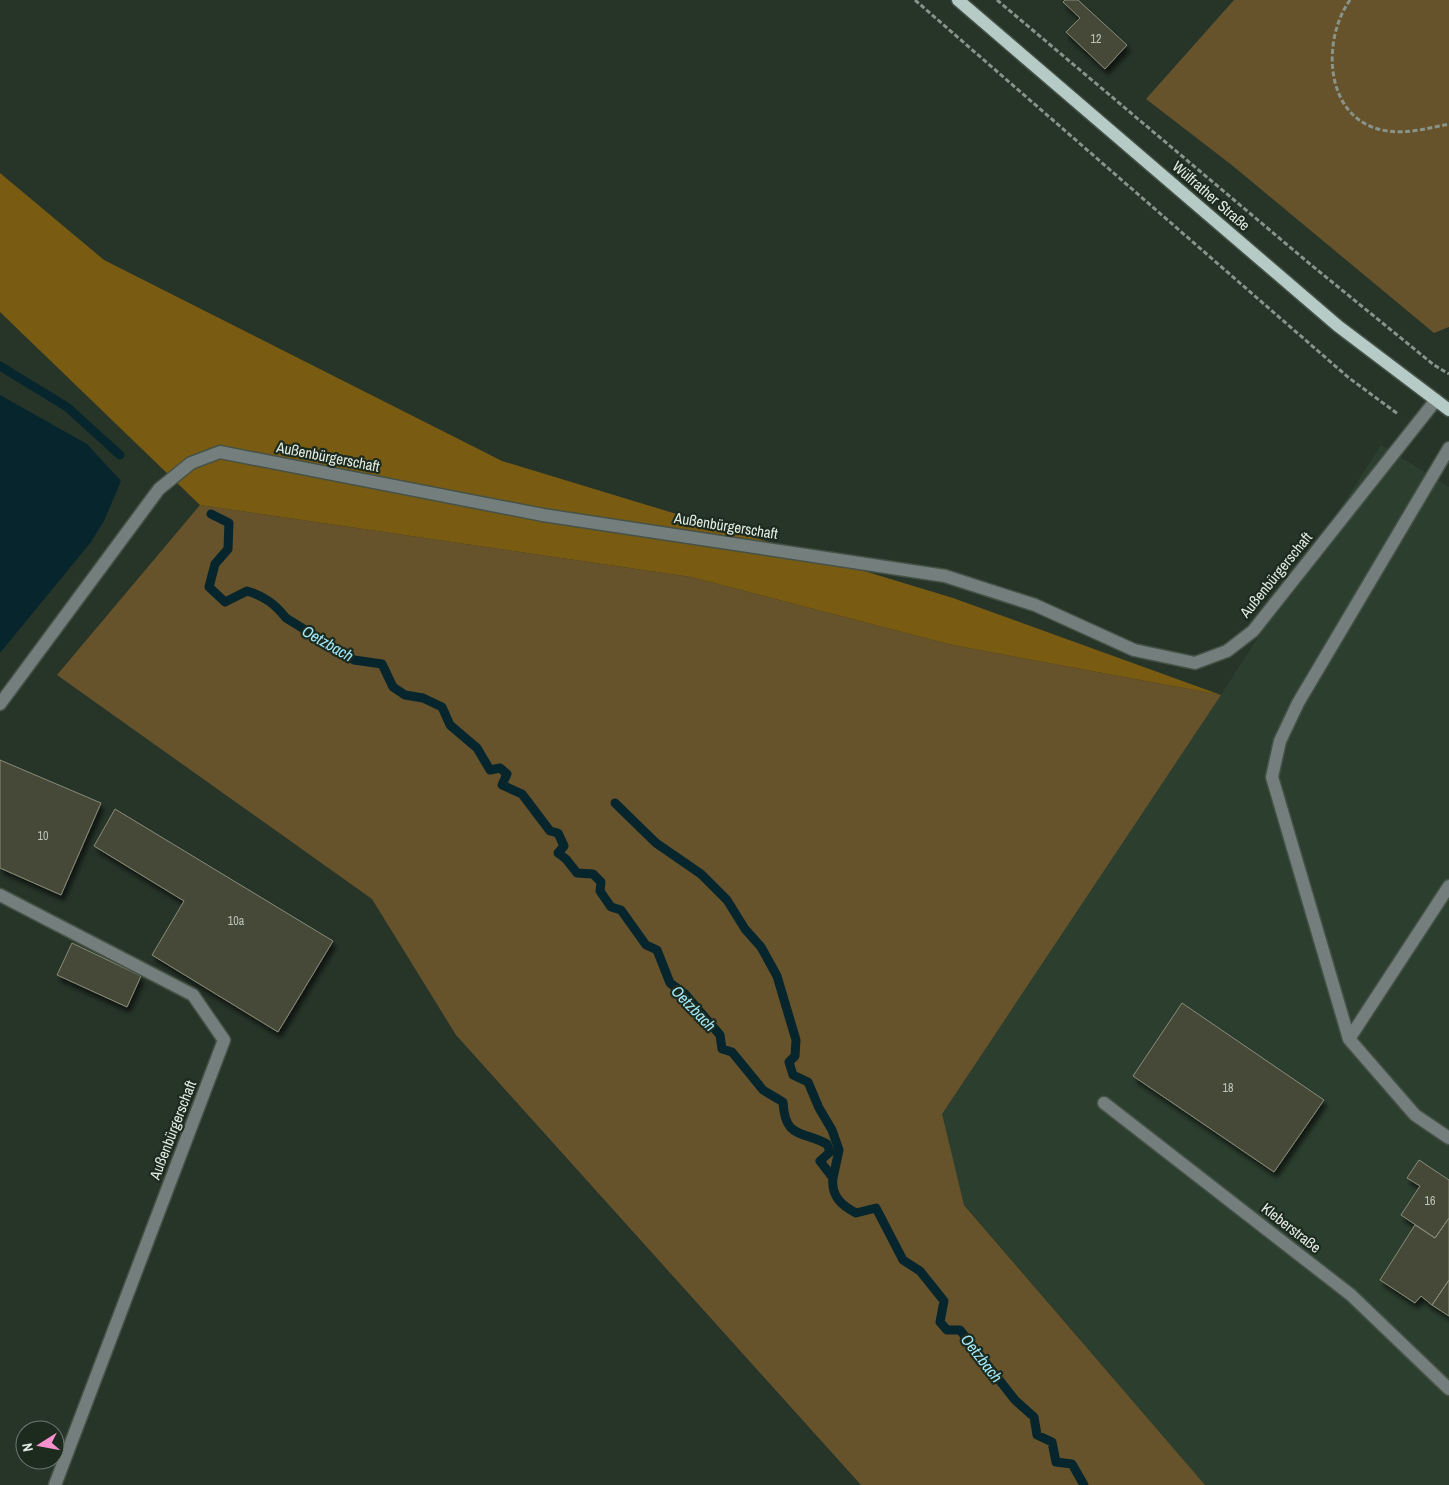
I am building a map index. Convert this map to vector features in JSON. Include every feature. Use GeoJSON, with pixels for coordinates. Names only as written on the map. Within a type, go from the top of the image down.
{"type":"FeatureCollection","features":[{"type":"Feature","properties":{"kind":"main road","name":"Wülfrather Straße"},"geometry":{"type":"LineString","coordinates":[[958,0],[1338,326],[1449,410]]}},
{"type":"Feature","properties":{"kind":"street","name":"Außenbürgerschaft"},"geometry":{"type":"LineString","coordinates":[[0,704],[159,490],[191,462],[220,452],[543,515],[945,576],[1035,605],[1134,650],[1195,663],[1227,651],[1253,631],[1436,400]]}},
{"type":"Feature","properties":{"kind":"street"},"geometry":{"type":"LineString","coordinates":[[1449,448],[1298,703],[1280,741],[1272,778],[1349,1039],[1415,1115],[1449,1138]]}},
{"type":"Feature","properties":{"kind":"street"},"geometry":{"type":"LineString","coordinates":[[1349,1039],[1449,886]]}},
{"type":"Feature","properties":{"kind":"street","name":"Außenbürgerschaft"},"geometry":{"type":"LineString","coordinates":[[0,895],[192,995],[224,1040],[55,1485]]}},
{"type":"Feature","properties":{"kind":"street","name":"Kleberstraße"},"geometry":{"type":"LineString","coordinates":[[1104,1103],[1351,1295],[1449,1388]]}},
{"type":"Feature","properties":{"kind":"path"},"geometry":{"type":"LineString","coordinates":[[915,0],[1349,378],[1415,426]]}},
{"type":"Feature","properties":{"kind":"path"},"geometry":{"type":"LineString","coordinates":[[997,0],[1310,264],[1434,365],[1449,374]]}},
{"type":"Feature","properties":{"kind":"path"},"geometry":{"type":"LineString","coordinates":[[1350,0],[1338,24],[1332,49],[1334,82],[1345,106],[1360,121],[1388,131],[1414,130],[1449,124]]}},
{"type":"Feature","properties":{"kind":"shaded area"},"geometry":{"type":"Polygon","coordinates":[[[1234,0],[1449,0],[1449,327],[1434,333],[1233,166],[1146,99],[1234,0]]]}},
{"type":"Feature","properties":{"kind":"shaded area"},"geometry":{"type":"Polygon","coordinates":[[[0,173],[104,260],[502,461],[953,598],[1221,695],[952,645],[691,577],[200,505],[0,312],[0,173]]]}},
{"type":"Feature","properties":{"kind":"shaded area"},"geometry":{"type":"Polygon","coordinates":[[[1381,445],[1449,487],[1449,1485],[1205,1485],[964,1204],[938,1112],[1221,695],[1381,445]]]}},
{"type":"Feature","properties":{"kind":"shaded area"},"geometry":{"type":"Polygon","coordinates":[[[200,505],[691,577],[952,645],[1221,695],[942,1114],[964,1205],[1205,1485],[861,1485],[456,1035],[372,899],[57,675],[200,505]]]}},
{"type":"Feature","properties":{"kind":"water"},"geometry":{"type":"Polygon","coordinates":[[[0,395],[87,444],[121,481],[104,521],[91,542],[0,653],[0,395]]]}},
{"type":"Feature","properties":{"kind":"building"},"geometry":{"type":"Polygon","coordinates":[[[1065,0],[1078,0],[1127,45],[1105,69],[1066,32],[1080,18],[1063,2],[1065,0]]]}},
{"type":"Feature","properties":{"kind":"building"},"geometry":{"type":"Polygon","coordinates":[[[0,760],[101,803],[61,895],[0,868],[0,760]]]}},
{"type":"Feature","properties":{"kind":"building"},"geometry":{"type":"Polygon","coordinates":[[[115,809],[333,941],[278,1032],[152,955],[184,901],[94,846],[115,809]]]}},
{"type":"Feature","properties":{"kind":"building"},"geometry":{"type":"Polygon","coordinates":[[[72,943],[141,976],[127,1007],[57,975],[72,943]]]}},
{"type":"Feature","properties":{"kind":"building"},"geometry":{"type":"Polygon","coordinates":[[[1182,1003],[1324,1100],[1274,1172],[1133,1076],[1182,1003]]]}},
{"type":"Feature","properties":{"kind":"building"},"geometry":{"type":"Polygon","coordinates":[[[1419,1160],[1449,1180],[1449,1218],[1435,1238],[1401,1215],[1420,1186],[1407,1178],[1419,1160]]]}},
{"type":"Feature","properties":{"kind":"building"},"geometry":{"type":"Polygon","coordinates":[[[1449,1218],[1449,1280],[1432,1305],[1421,1296],[1415,1303],[1380,1280],[1415,1225],[1435,1238],[1449,1218]]]}},
{"type":"Feature","properties":{"kind":"building"},"geometry":{"type":"Polygon","coordinates":[[[1449,1280],[1449,1316],[1432,1305],[1449,1280]]]}},
{"type":"Feature","properties":{"kind":"waterway","name":"Oetzbach"},"geometry":{"type":"LineString","coordinates":[[0,366],[67,407],[120,455]]}},
{"type":"Feature","properties":{"kind":"waterway","name":"Oetzbach"},"geometry":{"type":"LineString","coordinates":[[211,514],[229,523],[228,549],[215,564],[209,587],[225,602],[247,591],[259,595],[278,609],[286,618],[354,660],[382,664],[393,687],[405,695],[423,698],[442,707],[450,725],[477,748],[490,770],[500,768],[507,774],[502,785],[522,794],[550,831],[558,833],[564,846],[558,853],[566,859],[577,873],[593,874],[601,882],[600,891],[611,907],[621,910],[646,945],[657,950],[670,983],[685,994],[720,1035],[722,1049],[732,1052],[763,1090],[783,1102],[784,1114],[791,1128],[796,1132],[827,1144],[830,1152],[820,1161],[833,1178],[835,1195],[838,1199],[856,1213],[876,1208],[903,1260],[920,1271],[944,1301],[940,1322],[947,1330],[960,1330],[1015,1400],[1034,1417],[1037,1435],[1052,1442],[1056,1462],[1072,1464],[1084,1485]]}},
{"type":"Feature","properties":{"kind":"waterway"},"geometry":{"type":"LineString","coordinates":[[615,803],[656,843],[701,874],[727,900],[745,929],[761,947],[777,976],[796,1040],[795,1056],[789,1062],[793,1075],[808,1082],[819,1108],[832,1130],[839,1150],[833,1178]]}}]}
